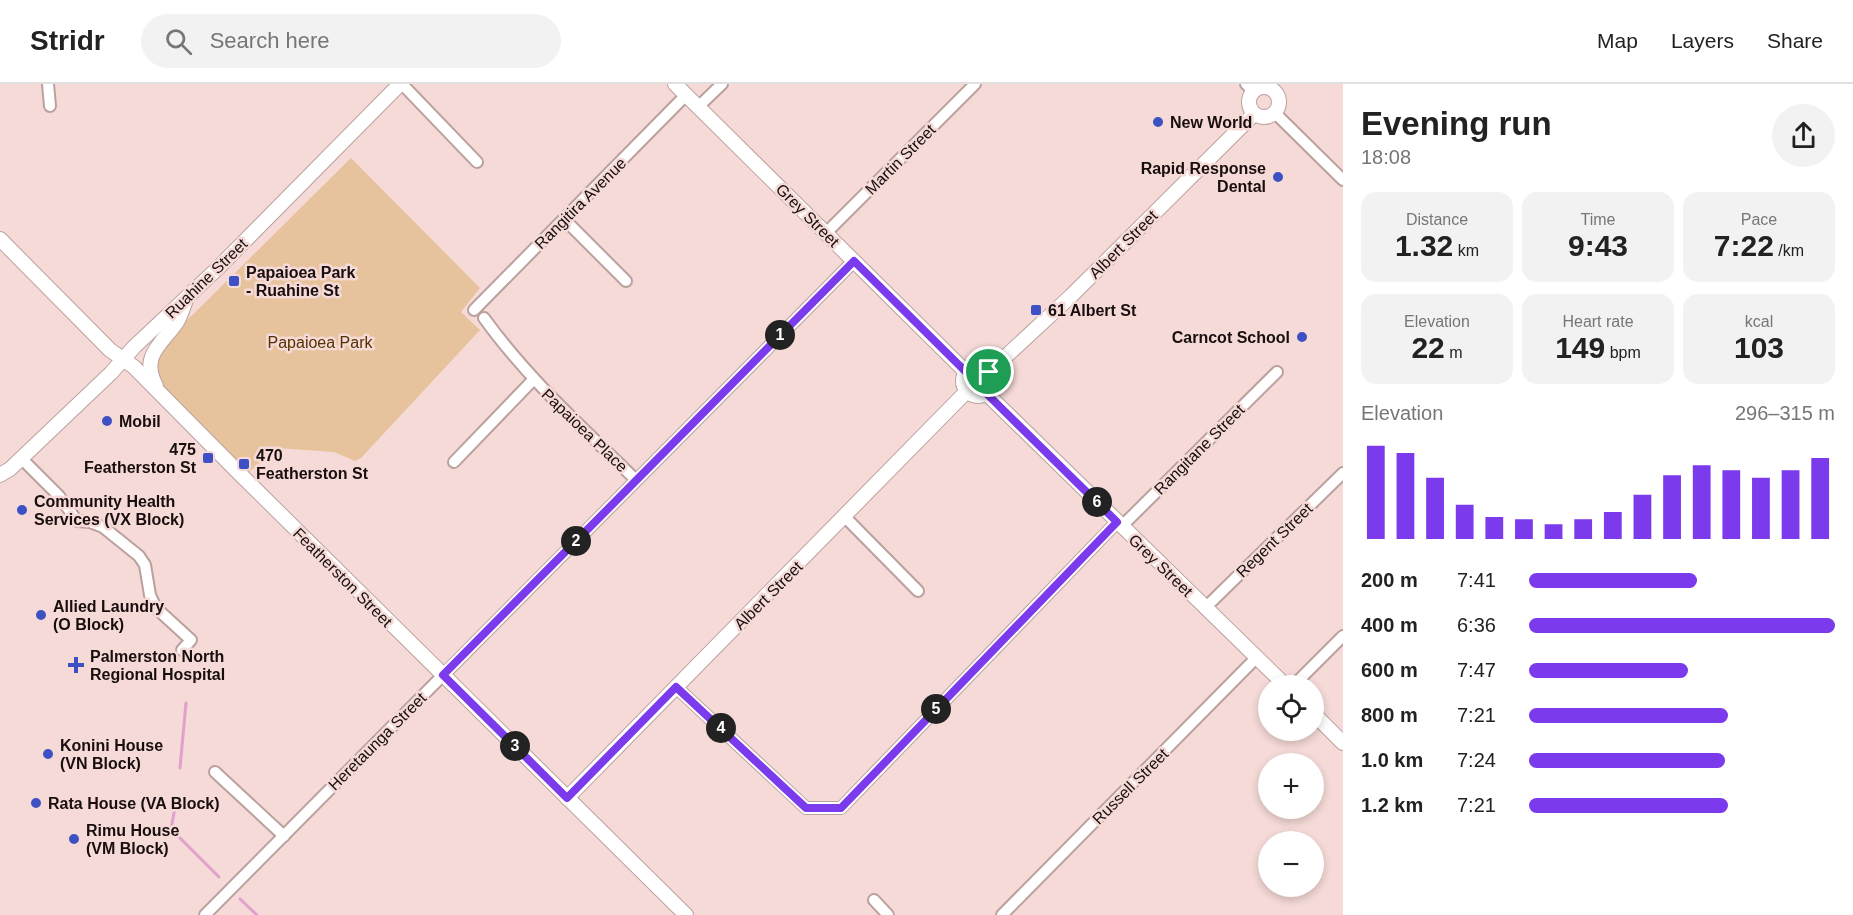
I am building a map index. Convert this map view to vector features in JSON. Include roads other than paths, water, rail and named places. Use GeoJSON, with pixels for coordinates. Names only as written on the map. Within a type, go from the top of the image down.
{"type":"FeatureCollection","features":[{"type":"Feature","properties":{"kind":"street"},"geometry":{"type":"LineString","coordinates":[[48,84],[50,106]]}},
{"type":"Feature","properties":{"kind":"street","name":"Grey Street"},"geometry":{"type":"LineString","coordinates":[[675,84],[966,372]]}},
{"type":"Feature","properties":{"kind":"street"},"geometry":{"type":"LineString","coordinates":[[698,107],[722,84]]}},
{"type":"Feature","properties":{"kind":"street","name":"Martin Street"},"geometry":{"type":"LineString","coordinates":[[826,233],[975,84]]}},
{"type":"Feature","properties":{"kind":"street"},"geometry":{"type":"LineString","coordinates":[[397,85],[477,162]]}},
{"type":"Feature","properties":{"kind":"street","name":"Ruahine Street"},"geometry":{"type":"LineString","coordinates":[[0,486],[5,472],[218,268],[397,85]]}},
{"type":"Feature","properties":{"kind":"street"},"geometry":{"type":"LineString","coordinates":[[1250,88],[1278,88],[1279,104],[1275,113],[1262,117],[1254,114],[1251,110],[1250,88]]}},
{"type":"Feature","properties":{"kind":"street","name":"Rangitira Avenue"},"geometry":{"type":"LineString","coordinates":[[474,310],[686,95]]}},
{"type":"Feature","properties":{"kind":"street"},"geometry":{"type":"LineString","coordinates":[[1275,113],[1343,180]]}},
{"type":"Feature","properties":{"kind":"street","name":"Albert Street"},"geometry":{"type":"LineString","coordinates":[[989,372],[1071,297],[1254,114]]}},
{"type":"Feature","properties":{"kind":"street"},"geometry":{"type":"LineString","coordinates":[[564,219],[626,281]]}},
{"type":"Feature","properties":{"kind":"street","name":"Featherston Street"},"geometry":{"type":"LineString","coordinates":[[0,239],[110,350],[134,366],[239,473],[686,915]]}},
{"type":"Feature","properties":{"kind":"street","name":"Heretaunga Street"},"geometry":{"type":"LineString","coordinates":[[205,915],[854,261]]}},
{"type":"Feature","properties":{"kind":"street"},"geometry":{"type":"LineString","coordinates":[[158,390],[150,367],[152,355],[178,321],[187,297]]}},
{"type":"Feature","properties":{"kind":"street","name":"Papaioea Place"},"geometry":{"type":"LineString","coordinates":[[484,318],[533,380],[636,480]]}},
{"type":"Feature","properties":{"kind":"street"},"geometry":{"type":"LineString","coordinates":[[976,366],[989,372],[992,382],[986,393],[977,396],[967,391],[963,382],[966,372],[976,366]]}},
{"type":"Feature","properties":{"kind":"street","name":"Rangitane Street"},"geometry":{"type":"LineString","coordinates":[[676,687],[806,808],[841,808],[1119,524],[1277,372]]}},
{"type":"Feature","properties":{"kind":"street","name":"Papaioea Place"},"geometry":{"type":"LineString","coordinates":[[454,462],[533,380]]}},
{"type":"Feature","properties":{"kind":"street","name":"Albert Street"},"geometry":{"type":"LineString","coordinates":[[567,798],[967,391]]}},
{"type":"Feature","properties":{"kind":"street","name":"Grey Street"},"geometry":{"type":"LineString","coordinates":[[986,393],[1275,675]]}},
{"type":"Feature","properties":{"kind":"street"},"geometry":{"type":"LineString","coordinates":[[21,458],[59,496],[77,521],[97,523],[139,556],[145,565],[150,595],[156,608],[191,640],[182,650]]}},
{"type":"Feature","properties":{"kind":"street","name":"Regent Street"},"geometry":{"type":"LineString","coordinates":[[1205,608],[1343,473]]}},
{"type":"Feature","properties":{"kind":"street"},"geometry":{"type":"LineString","coordinates":[[845,517],[918,591]]}},
{"type":"Feature","properties":{"kind":"street"},"geometry":{"type":"LineString","coordinates":[[1304,675],[1343,636]]}},
{"type":"Feature","properties":{"kind":"street","name":"Russell Street"},"geometry":{"type":"LineString","coordinates":[[1002,915],[1257,657]]}},
{"type":"Feature","properties":{"kind":"street"},"geometry":{"type":"LineString","coordinates":[[1324,724],[1343,743]]}},
{"type":"Feature","properties":{"kind":"street"},"geometry":{"type":"LineString","coordinates":[[215,772],[284,836]]}},
{"type":"Feature","properties":{"kind":"street"},"geometry":{"type":"LineString","coordinates":[[874,900],[888,915]]}},
{"type":"Feature","properties":{"kind":"waterway"},"geometry":{"type":"LineString","coordinates":[[180,768],[186,703]]}},
{"type":"Feature","properties":{"kind":"waterway"},"geometry":{"type":"LineString","coordinates":[[175,808],[171,829],[219,877]]}},
{"type":"Feature","properties":{"kind":"waterway"},"geometry":{"type":"LineString","coordinates":[[240,899],[257,915]]}},
{"type":"Feature","properties":{"kind":"place","name":"New World"},"geometry":{"type":"Point","coordinates":[1158,122]}},
{"type":"Feature","properties":{"kind":"place","name":"Rapid Response Dental"},"geometry":{"type":"Point","coordinates":[1278,177]}},
{"type":"Feature","properties":{"kind":"place","name":"Papaioea Park - Ruahine St"},"geometry":{"type":"Point","coordinates":[234,281]}},
{"type":"Feature","properties":{"kind":"place","name":"61 Albert St"},"geometry":{"type":"Point","coordinates":[1036,310]}},
{"type":"Feature","properties":{"kind":"place","name":"Carncot School"},"geometry":{"type":"Point","coordinates":[1302,337]}},
{"type":"Feature","properties":{"kind":"place","name":"Mobil"},"geometry":{"type":"Point","coordinates":[107,421]}},
{"type":"Feature","properties":{"kind":"place","name":"475 Featherston St"},"geometry":{"type":"Point","coordinates":[208,458]}},
{"type":"Feature","properties":{"kind":"place","name":"470 Featherston St"},"geometry":{"type":"Point","coordinates":[244,464]}},
{"type":"Feature","properties":{"kind":"place","name":"Community Health Services (VX Block)"},"geometry":{"type":"Point","coordinates":[22,510]}},
{"type":"Feature","properties":{"kind":"place","name":"Allied Laundry (O Block)"},"geometry":{"type":"Point","coordinates":[41,615]}},
{"type":"Feature","properties":{"kind":"place","name":"Palmerston North Regional Hospital"},"geometry":{"type":"Point","coordinates":[76,665]}},
{"type":"Feature","properties":{"kind":"place","name":"Konini House (VN Block)"},"geometry":{"type":"Point","coordinates":[48,754]}},
{"type":"Feature","properties":{"kind":"place","name":"Rata House (VA Block)"},"geometry":{"type":"Point","coordinates":[36,803]}},
{"type":"Feature","properties":{"kind":"place","name":"Rimu House (VM Block)"},"geometry":{"type":"Point","coordinates":[74,839]}},
{"type":"Feature","properties":{"kind":"park label","name":"Papaioea Park"},"geometry":{"type":"Point","coordinates":[320,342]}}]}
